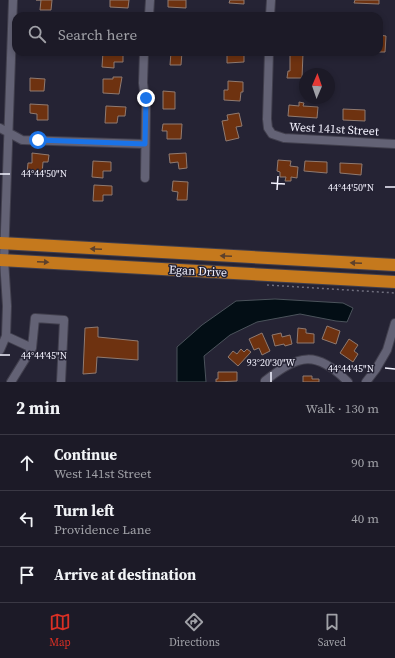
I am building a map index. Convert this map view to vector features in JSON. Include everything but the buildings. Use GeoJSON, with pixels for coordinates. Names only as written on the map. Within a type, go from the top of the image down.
{"type":"FeatureCollection","features":[{"type":"Feature","properties":{"kind":"highway","name":"Egan Drive"},"geometry":{"type":"LineString","coordinates":[[3,244],[395,265]]}},
{"type":"Feature","properties":{"kind":"highway","name":"Egan Drive"},"geometry":{"type":"LineString","coordinates":[[2,260],[395,282]]}},
{"type":"Feature","properties":{"kind":"street"},"geometry":{"type":"LineString","coordinates":[[13,0],[13,12]]}},
{"type":"Feature","properties":{"kind":"street"},"geometry":{"type":"LineString","coordinates":[[149,12],[150,0]]}},
{"type":"Feature","properties":{"kind":"street"},"geometry":{"type":"LineString","coordinates":[[270,12],[271,0]]}},
{"type":"Feature","properties":{"kind":"street"},"geometry":{"type":"LineString","coordinates":[[0,350],[6,336],[7,306],[2,260],[12,26]]}},
{"type":"Feature","properties":{"kind":"street"},"geometry":{"type":"LineString","coordinates":[[144,56],[143,82],[146,106],[145,178]]}},
{"type":"Feature","properties":{"kind":"street","name":"West 141st Street"},"geometry":{"type":"LineString","coordinates":[[269,56],[267,119],[268,128],[272,134],[284,138],[395,144]]}},
{"type":"Feature","properties":{"kind":"street"},"geometry":{"type":"LineString","coordinates":[[0,128],[22,140],[145,144]]}},
{"type":"Feature","properties":{"kind":"street"},"geometry":{"type":"LineString","coordinates":[[11,382],[32,348],[34,318],[64,320],[61,382]]}},
{"type":"Feature","properties":{"kind":"street"},"geometry":{"type":"LineString","coordinates":[[366,382],[376,369],[387,350],[395,324]]}},
{"type":"Feature","properties":{"kind":"street"},"geometry":{"type":"LineString","coordinates":[[6,336],[32,348]]}},
{"type":"Feature","properties":{"kind":"street"},"geometry":{"type":"LineString","coordinates":[[265,380],[291,362],[311,360],[321,362],[331,367],[348,382]]}},
{"type":"Feature","properties":{"kind":"shaded area"},"geometry":{"type":"Polygon","coordinates":[[[275,299],[343,303],[353,308],[347,322],[300,314],[257,322],[230,335],[204,356],[206,382],[177,382],[177,347],[202,325],[236,301],[275,299]]]}},
{"type":"Feature","properties":{"kind":"route"},"geometry":{"type":"LineString","coordinates":[[38,140],[145,144],[146,98]]}}]}
